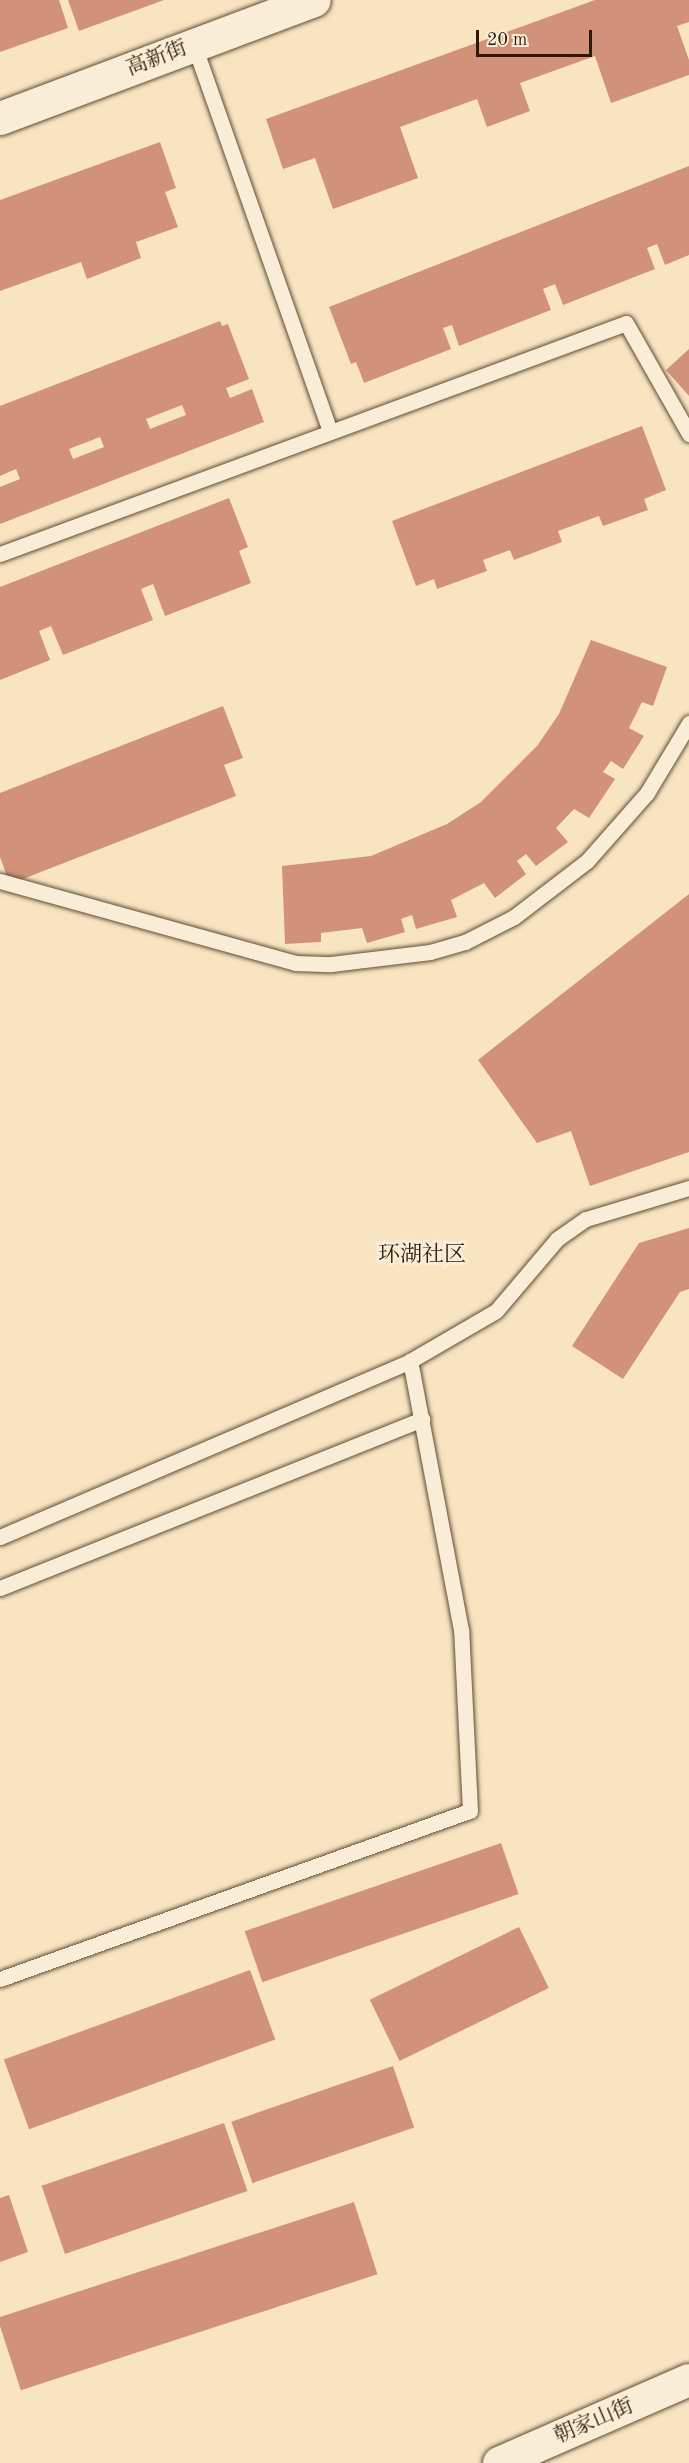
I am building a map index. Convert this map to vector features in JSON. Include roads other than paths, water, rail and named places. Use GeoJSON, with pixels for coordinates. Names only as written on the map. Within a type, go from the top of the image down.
{"type":"FeatureCollection","features":[{"type":"Feature","properties":{"kind":"street","name":"高新街"},"geometry":{"type":"LineString","coordinates":[[0,118],[314,0]]}},
{"type":"Feature","properties":{"kind":"street","name":"朝家山街"},"geometry":{"type":"LineString","coordinates":[[499,2463],[689,2380]]}},
{"type":"Feature","properties":{"kind":"lane"},"geometry":{"type":"LineString","coordinates":[[194,45],[330,432]]}},
{"type":"Feature","properties":{"kind":"lane"},"geometry":{"type":"LineString","coordinates":[[0,554],[626,323],[689,434]]}},
{"type":"Feature","properties":{"kind":"lane"},"geometry":{"type":"LineString","coordinates":[[0,881],[295,963],[331,964],[430,952],[465,942],[514,917],[587,861],[647,793],[689,723]]}},
{"type":"Feature","properties":{"kind":"lane"},"geometry":{"type":"LineString","coordinates":[[0,1537],[410,1361],[496,1311],[557,1239],[586,1219],[689,1188]]}},
{"type":"Feature","properties":{"kind":"lane"},"geometry":{"type":"LineString","coordinates":[[0,1979],[470,1811],[461,1630],[410,1361]]}},
{"type":"Feature","properties":{"kind":"lane"},"geometry":{"type":"LineString","coordinates":[[0,1588],[422,1419]]}},
{"type":"Feature","properties":{"kind":"district","name":"环湖社区"},"geometry":{"type":"Point","coordinates":[422,1256]}}]}
